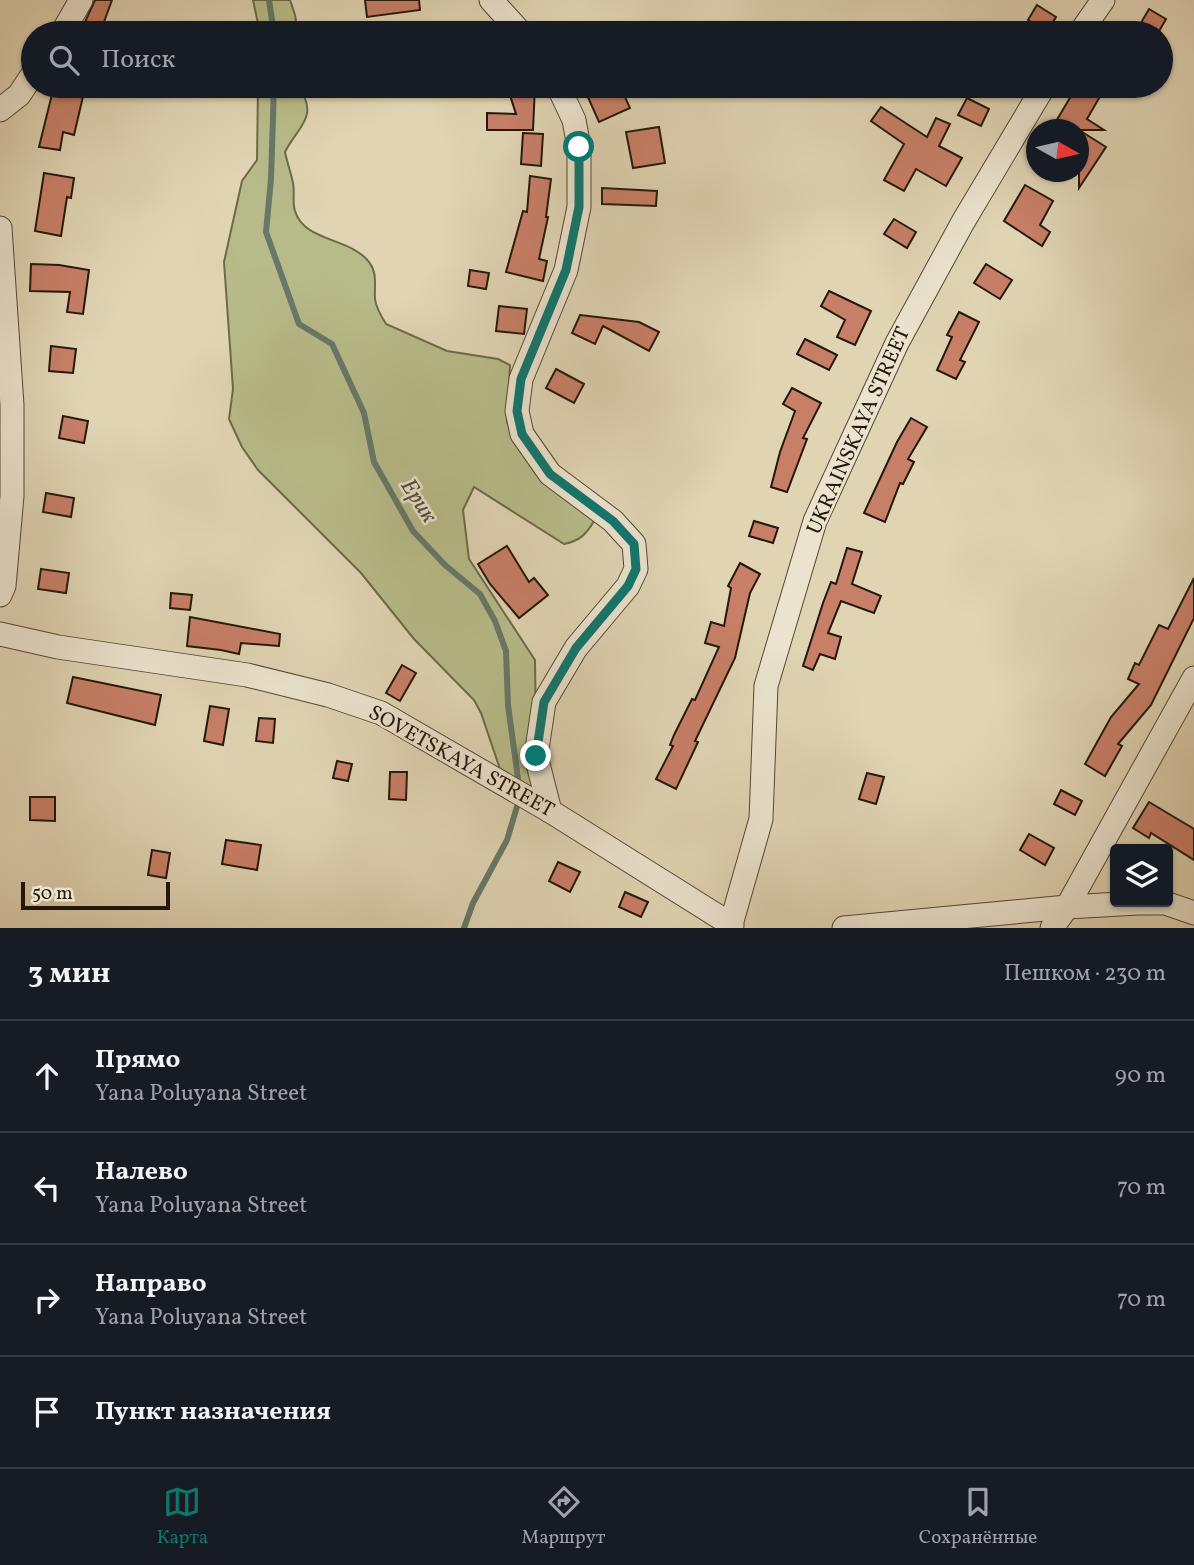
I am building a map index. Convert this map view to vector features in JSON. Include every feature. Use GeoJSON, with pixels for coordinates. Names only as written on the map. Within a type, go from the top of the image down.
{"type":"FeatureCollection","features":[{"type":"Feature","properties":{"kind":"street"},"geometry":{"type":"LineString","coordinates":[[69,21],[81,0]]}},
{"type":"Feature","properties":{"kind":"street"},"geometry":{"type":"LineString","coordinates":[[491,0],[510,21]]}},
{"type":"Feature","properties":{"kind":"street"},"geometry":{"type":"LineString","coordinates":[[1088,21],[1102,0]]}},
{"type":"Feature","properties":{"kind":"street"},"geometry":{"type":"LineString","coordinates":[[0,110],[21,92]]}},
{"type":"Feature","properties":{"kind":"street"},"geometry":{"type":"LineString","coordinates":[[550,811],[536,756],[544,702],[576,648],[628,586],[636,569],[634,544],[613,521],[550,474],[522,434],[517,411],[521,379],[566,270],[579,207],[579,147],[574,120],[564,98]]}},
{"type":"Feature","properties":{"kind":"street","name":"UKRAINSKAYA STREET"},"geometry":{"type":"LineString","coordinates":[[731,926],[761,819],[766,686],[816,521],[897,343],[963,222],[1037,98]]}},
{"type":"Feature","properties":{"kind":"street"},"geometry":{"type":"LineString","coordinates":[[0,228],[12,405],[12,496],[4,586],[0,595]]}},
{"type":"Feature","properties":{"kind":"street","name":"SOVETSKAYA STREET"},"geometry":{"type":"LineString","coordinates":[[0,634],[58,647],[247,675],[328,695],[381,713],[550,811],[731,926]]}},
{"type":"Feature","properties":{"kind":"street"},"geometry":{"type":"LineString","coordinates":[[1052,928],[1067,907],[1194,678]]}},
{"type":"Feature","properties":{"kind":"street"},"geometry":{"type":"LineString","coordinates":[[844,928],[1067,907],[1165,903],[1194,913]]}},
{"type":"Feature","properties":{"kind":"green space"},"geometry":{"type":"Polygon","coordinates":[[[253,0],[290,0],[296,21],[257,21],[253,0]]]}},
{"type":"Feature","properties":{"kind":"green space"},"geometry":{"type":"Polygon","coordinates":[[[258,98],[304,98],[307,106],[305,121],[285,152],[293,183],[294,208],[300,221],[317,234],[351,248],[369,262],[375,275],[376,306],[386,324],[447,351],[498,359],[510,365],[507,422],[512,434],[588,509],[594,521],[582,537],[564,544],[474,487],[463,510],[469,559],[535,660],[537,799],[501,772],[474,700],[414,639],[361,573],[258,470],[242,447],[229,419],[233,389],[224,262],[242,181],[257,160],[258,98]]]}},
{"type":"Feature","properties":{"kind":"building"},"geometry":{"type":"Polygon","coordinates":[[[95,0],[112,0],[104,21],[85,21],[95,0]]]}},
{"type":"Feature","properties":{"kind":"building"},"geometry":{"type":"Polygon","coordinates":[[[365,0],[419,0],[420,10],[367,17],[365,0]]]}},
{"type":"Feature","properties":{"kind":"building"},"geometry":{"type":"Polygon","coordinates":[[[1037,5],[1056,17],[1054,21],[1028,20],[1037,5]]]}},
{"type":"Feature","properties":{"kind":"building"},"geometry":{"type":"Polygon","coordinates":[[[1149,9],[1166,19],[1165,21],[1142,21],[1149,9]]]}},
{"type":"Feature","properties":{"kind":"building"},"geometry":{"type":"Polygon","coordinates":[[[51,98],[83,98],[74,135],[63,132],[60,150],[39,147],[51,98]]]}},
{"type":"Feature","properties":{"kind":"building"},"geometry":{"type":"Polygon","coordinates":[[[511,98],[534,98],[533,130],[487,130],[487,113],[516,114],[511,98]]]}},
{"type":"Feature","properties":{"kind":"building"},"geometry":{"type":"Polygon","coordinates":[[[588,98],[625,98],[630,108],[599,122],[588,98]]]}},
{"type":"Feature","properties":{"kind":"building"},"geometry":{"type":"Polygon","coordinates":[[[967,98],[989,109],[981,126],[958,115],[967,98]]]}},
{"type":"Feature","properties":{"kind":"building"},"geometry":{"type":"Polygon","coordinates":[[[1070,98],[1099,98],[1087,119],[1057,119],[1070,98]]]}},
{"type":"Feature","properties":{"kind":"building"},"geometry":{"type":"Polygon","coordinates":[[[881,107],[927,137],[936,118],[950,124],[939,146],[962,158],[946,186],[916,169],[904,191],[884,180],[904,144],[871,121],[881,107]]]}},
{"type":"Feature","properties":{"kind":"building"},"geometry":{"type":"Polygon","coordinates":[[[1089,120],[1104,130],[1089,130],[1089,120]]]}},
{"type":"Feature","properties":{"kind":"building"},"geometry":{"type":"Polygon","coordinates":[[[659,127],[665,163],[633,168],[626,132],[659,127]]]}},
{"type":"Feature","properties":{"kind":"building"},"geometry":{"type":"Polygon","coordinates":[[[523,133],[543,134],[541,166],[521,164],[523,133]]]}},
{"type":"Feature","properties":{"kind":"building"},"geometry":{"type":"Polygon","coordinates":[[[1089,136],[1106,147],[1089,173],[1089,136]]]}},
{"type":"Feature","properties":{"kind":"building"},"geometry":{"type":"Polygon","coordinates":[[[44,173],[74,178],[71,198],[67,197],[61,236],[35,231],[44,173]]]}},
{"type":"Feature","properties":{"kind":"building"},"geometry":{"type":"Polygon","coordinates":[[[530,176],[551,179],[548,217],[539,259],[547,261],[543,281],[506,272],[523,211],[527,212],[530,176]]]}},
{"type":"Feature","properties":{"kind":"building"},"geometry":{"type":"Polygon","coordinates":[[[1025,185],[1053,201],[1040,225],[1050,232],[1042,246],[1004,221],[1025,185]]]}},
{"type":"Feature","properties":{"kind":"building"},"geometry":{"type":"Polygon","coordinates":[[[602,188],[657,191],[656,206],[602,204],[602,188]]]}},
{"type":"Feature","properties":{"kind":"building"},"geometry":{"type":"Polygon","coordinates":[[[894,219],[916,232],[907,248],[884,234],[894,219]]]}},
{"type":"Feature","properties":{"kind":"building"},"geometry":{"type":"Polygon","coordinates":[[[31,264],[89,270],[83,314],[67,312],[70,292],[30,291],[31,264]]]}},
{"type":"Feature","properties":{"kind":"building"},"geometry":{"type":"Polygon","coordinates":[[[986,264],[1012,280],[1000,299],[974,283],[986,264]]]}},
{"type":"Feature","properties":{"kind":"building"},"geometry":{"type":"Polygon","coordinates":[[[470,270],[489,273],[486,289],[468,286],[470,270]]]}},
{"type":"Feature","properties":{"kind":"building"},"geometry":{"type":"Polygon","coordinates":[[[829,291],[871,311],[855,345],[837,337],[845,320],[821,306],[829,291]]]}},
{"type":"Feature","properties":{"kind":"building"},"geometry":{"type":"Polygon","coordinates":[[[499,306],[527,309],[524,334],[496,331],[499,306]]]}},
{"type":"Feature","properties":{"kind":"building"},"geometry":{"type":"Polygon","coordinates":[[[959,312],[979,322],[960,360],[965,362],[956,379],[937,370],[952,337],[947,335],[959,312]]]}},
{"type":"Feature","properties":{"kind":"building"},"geometry":{"type":"Polygon","coordinates":[[[580,315],[639,322],[659,332],[649,351],[603,326],[595,344],[572,333],[580,315]]]}},
{"type":"Feature","properties":{"kind":"building"},"geometry":{"type":"Polygon","coordinates":[[[805,339],[837,355],[829,370],[797,354],[805,339]]]}},
{"type":"Feature","properties":{"kind":"building"},"geometry":{"type":"Polygon","coordinates":[[[51,346],[76,349],[73,373],[49,371],[51,346]]]}},
{"type":"Feature","properties":{"kind":"building"},"geometry":{"type":"Polygon","coordinates":[[[556,369],[584,384],[574,403],[546,388],[556,369]]]}},
{"type":"Feature","properties":{"kind":"building"},"geometry":{"type":"Polygon","coordinates":[[[792,388],[821,403],[803,438],[807,439],[787,492],[771,487],[795,411],[783,404],[792,388]]]}},
{"type":"Feature","properties":{"kind":"building"},"geometry":{"type":"Polygon","coordinates":[[[63,416],[88,421],[84,443],[59,438],[63,416]]]}},
{"type":"Feature","properties":{"kind":"building"},"geometry":{"type":"Polygon","coordinates":[[[911,418],[927,427],[908,459],[914,462],[903,484],[900,483],[885,522],[864,513],[911,418]]]}},
{"type":"Feature","properties":{"kind":"building"},"geometry":{"type":"Polygon","coordinates":[[[46,493],[74,498],[71,517],[43,512],[46,493]]]}},
{"type":"Feature","properties":{"kind":"building"},"geometry":{"type":"Polygon","coordinates":[[[754,521],[778,528],[773,543],[749,536],[754,521]]]}},
{"type":"Feature","properties":{"kind":"building"},"geometry":{"type":"Polygon","coordinates":[[[507,546],[529,582],[534,578],[548,595],[519,618],[490,584],[478,564],[507,546]]]}},
{"type":"Feature","properties":{"kind":"building"},"geometry":{"type":"Polygon","coordinates":[[[847,548],[862,552],[852,584],[881,596],[874,613],[841,601],[828,633],[841,637],[835,659],[820,654],[813,670],[803,666],[823,603],[831,582],[836,584],[847,548]]]}},
{"type":"Feature","properties":{"kind":"building"},"geometry":{"type":"Polygon","coordinates":[[[740,563],[760,574],[750,593],[735,658],[695,741],[698,742],[676,789],[656,779],[673,746],[670,745],[674,735],[692,699],[695,700],[719,647],[705,643],[711,622],[724,626],[731,588],[728,586],[740,563]]]}},
{"type":"Feature","properties":{"kind":"building"},"geometry":{"type":"Polygon","coordinates":[[[41,569],[69,573],[66,593],[38,589],[41,569]]]}},
{"type":"Feature","properties":{"kind":"building"},"geometry":{"type":"Polygon","coordinates":[[[1194,578],[1194,618],[1151,705],[1118,744],[1122,746],[1105,776],[1085,764],[1111,717],[1139,684],[1128,679],[1135,663],[1139,665],[1159,625],[1168,629],[1194,578]]]}},
{"type":"Feature","properties":{"kind":"building"},"geometry":{"type":"Polygon","coordinates":[[[171,593],[192,595],[190,610],[170,608],[171,593]]]}},
{"type":"Feature","properties":{"kind":"building"},"geometry":{"type":"Polygon","coordinates":[[[190,617],[280,634],[279,646],[241,643],[239,654],[187,646],[190,617]]]}},
{"type":"Feature","properties":{"kind":"building"},"geometry":{"type":"Polygon","coordinates":[[[402,665],[416,673],[400,701],[386,693],[402,665]]]}},
{"type":"Feature","properties":{"kind":"building"},"geometry":{"type":"Polygon","coordinates":[[[73,677],[161,695],[155,725],[67,703],[73,677]]]}},
{"type":"Feature","properties":{"kind":"building"},"geometry":{"type":"Polygon","coordinates":[[[210,706],[229,709],[223,745],[204,741],[210,706]]]}},
{"type":"Feature","properties":{"kind":"building"},"geometry":{"type":"Polygon","coordinates":[[[259,718],[275,719],[273,743],[256,741],[259,718]]]}},
{"type":"Feature","properties":{"kind":"building"},"geometry":{"type":"Polygon","coordinates":[[[337,761],[352,764],[348,781],[333,778],[337,761]]]}},
{"type":"Feature","properties":{"kind":"building"},"geometry":{"type":"Polygon","coordinates":[[[390,772],[407,772],[406,800],[389,799],[390,772]]]}},
{"type":"Feature","properties":{"kind":"building"},"geometry":{"type":"Polygon","coordinates":[[[867,773],[884,777],[876,804],[859,799],[867,773]]]}},
{"type":"Feature","properties":{"kind":"building"},"geometry":{"type":"Polygon","coordinates":[[[1061,790],[1082,801],[1075,815],[1054,804],[1061,790]]]}},
{"type":"Feature","properties":{"kind":"building"},"geometry":{"type":"Polygon","coordinates":[[[30,797],[55,797],[55,821],[30,820],[30,797]]]}},
{"type":"Feature","properties":{"kind":"building"},"geometry":{"type":"Polygon","coordinates":[[[1149,802],[1194,829],[1194,860],[1173,847],[1173,844],[1151,833],[1149,838],[1133,828],[1149,802]]]}},
{"type":"Feature","properties":{"kind":"building"},"geometry":{"type":"Polygon","coordinates":[[[1029,834],[1054,848],[1045,865],[1020,850],[1029,834]]]}},
{"type":"Feature","properties":{"kind":"building"},"geometry":{"type":"Polygon","coordinates":[[[226,840],[261,845],[257,870],[222,864],[226,840]]]}},
{"type":"Feature","properties":{"kind":"building"},"geometry":{"type":"Polygon","coordinates":[[[152,850],[170,853],[166,878],[148,875],[152,850]]]}},
{"type":"Feature","properties":{"kind":"building"},"geometry":{"type":"Polygon","coordinates":[[[558,862],[580,872],[570,892],[549,881],[558,862]]]}},
{"type":"Feature","properties":{"kind":"building"},"geometry":{"type":"Polygon","coordinates":[[[625,892],[648,902],[641,917],[619,907],[625,892]]]}},
{"type":"Feature","properties":{"kind":"waterway","name":"Ерик"},"geometry":{"type":"LineString","coordinates":[[269,0],[272,21]]}},
{"type":"Feature","properties":{"kind":"waterway","name":"Ерик"},"geometry":{"type":"LineString","coordinates":[[274,98],[266,232],[299,324],[332,344],[364,413],[374,462],[413,531],[445,565],[480,594],[495,621],[506,651],[508,705],[519,786]]}},
{"type":"Feature","properties":{"kind":"waterway","name":"Ерик"},"geometry":{"type":"LineString","coordinates":[[464,928],[473,903],[507,840],[519,800]]}},
{"type":"Feature","properties":{"kind":"route"},"geometry":{"type":"LineString","coordinates":[[536,756],[544,702],[576,648],[628,586],[636,569],[634,544],[613,521],[550,474],[522,434],[517,411],[521,379],[566,270],[579,207],[579,147]]}}]}
